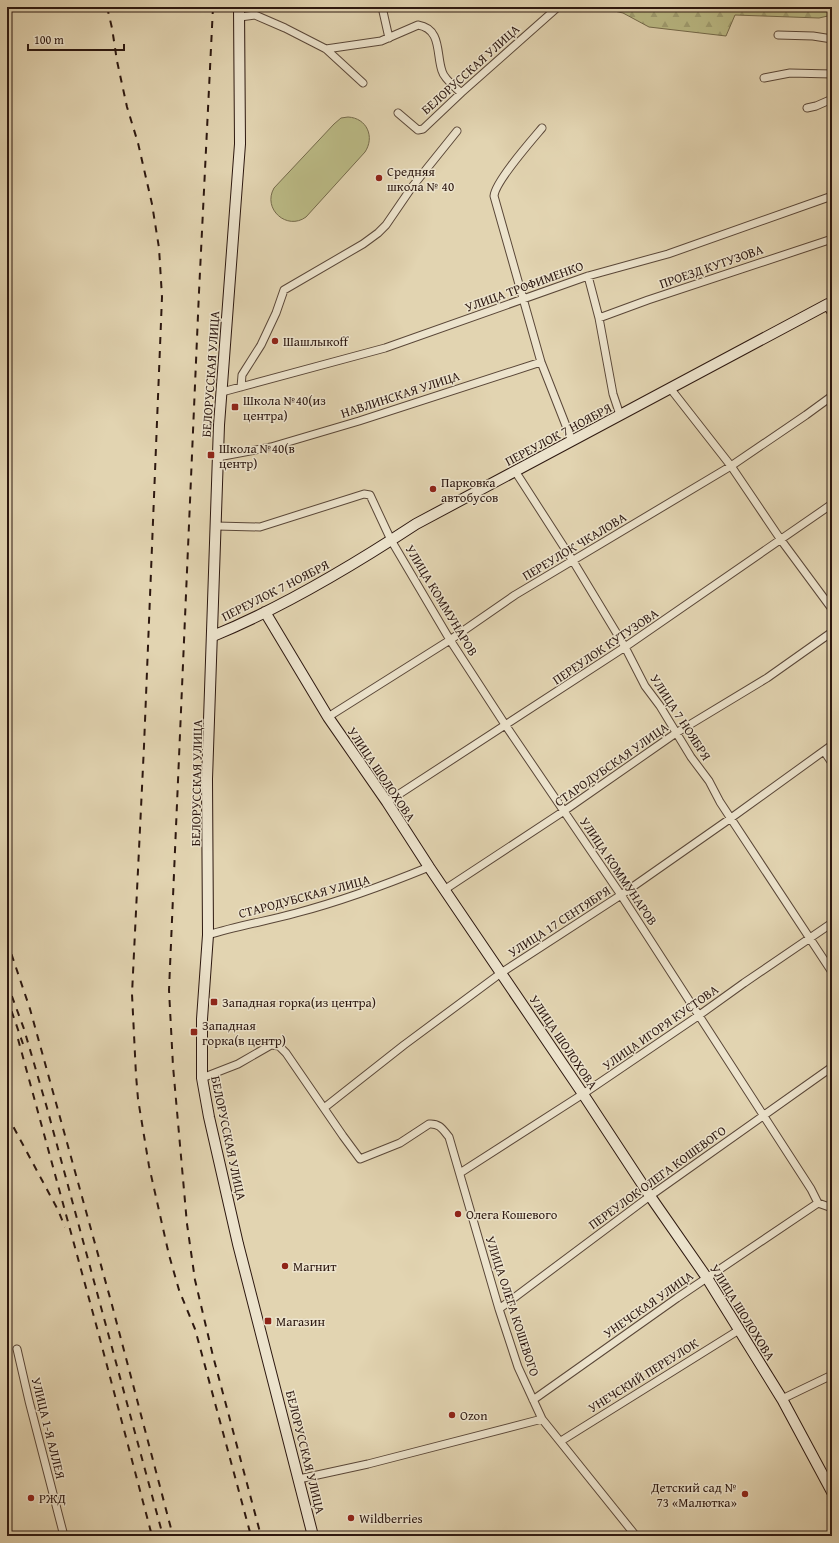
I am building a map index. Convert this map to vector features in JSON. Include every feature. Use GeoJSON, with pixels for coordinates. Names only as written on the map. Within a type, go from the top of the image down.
{"type":"FeatureCollection","features":[{"type":"Feature","properties":{"kind":"street"},"geometry":{"type":"LineString","coordinates":[[382,7],[389,38]]}},
{"type":"Feature","properties":{"kind":"street","name":"БЕЛОРУССКАЯ УЛИЦА"},"geometry":{"type":"LineString","coordinates":[[398,113],[418,130],[420,130],[558,7]]}},
{"type":"Feature","properties":{"kind":"street","name":"БЕЛОРУССКАЯ УЛИЦА"},"geometry":{"type":"LineString","coordinates":[[313,1536],[238,1244],[209,1117],[202,1078],[202,1019],[208,936],[207,779],[218,457],[240,144],[239,12],[255,15],[285,28],[326,49],[363,83]]}},
{"type":"Feature","properties":{"kind":"street"},"geometry":{"type":"LineString","coordinates":[[326,49],[381,41],[418,26],[428,28],[436,40],[442,73],[461,93]]}},
{"type":"Feature","properties":{"kind":"street"},"geometry":{"type":"LineString","coordinates":[[778,35],[814,36],[832,39]]}},
{"type":"Feature","properties":{"kind":"street"},"geometry":{"type":"LineString","coordinates":[[764,78],[790,73],[832,74]]}},
{"type":"Feature","properties":{"kind":"street"},"geometry":{"type":"LineString","coordinates":[[807,108],[832,99]]}},
{"type":"Feature","properties":{"kind":"street"},"geometry":{"type":"LineString","coordinates":[[542,128],[508,168],[494,194],[522,299],[541,362],[572,441]]}},
{"type":"Feature","properties":{"kind":"street"},"geometry":{"type":"LineString","coordinates":[[241,386],[242,375],[261,345],[276,313],[284,290],[363,244],[378,233],[412,187],[457,131]]}},
{"type":"Feature","properties":{"kind":"street","name":"УЛИЦА ТРОФИМЕНКО"},"geometry":{"type":"LineString","coordinates":[[222,392],[385,348],[588,276],[668,254],[832,196]]}},
{"type":"Feature","properties":{"kind":"street","name":"ПРОЕЗД КУТУЗОВА"},"geometry":{"type":"LineString","coordinates":[[599,318],[832,238]]}},
{"type":"Feature","properties":{"kind":"street"},"geometry":{"type":"LineString","coordinates":[[588,276],[599,318],[613,394],[620,415]]}},
{"type":"Feature","properties":{"kind":"street","name":"ПЕРЕУЛОК 7 НОЯБРЯ"},"geometry":{"type":"LineString","coordinates":[[213,636],[265,612],[368,556],[416,524],[670,388],[831,306]]}},
{"type":"Feature","properties":{"kind":"street","name":"НАВЛИНСКАЯ УЛИЦА"},"geometry":{"type":"LineString","coordinates":[[218,457],[271,447],[541,362]]}},
{"type":"Feature","properties":{"kind":"street"},"geometry":{"type":"LineString","coordinates":[[670,388],[731,466],[781,540],[832,609]]}},
{"type":"Feature","properties":{"kind":"street","name":"ПЕРЕУЛОК ЧКАЛОВА"},"geometry":{"type":"LineString","coordinates":[[328,717],[450,640],[515,595],[731,466],[832,396]]}},
{"type":"Feature","properties":{"kind":"street","name":"УЛИЦА 7 НОЯБРЯ"},"geometry":{"type":"LineString","coordinates":[[515,471],[573,561],[625,647],[645,686],[832,972]]}},
{"type":"Feature","properties":{"kind":"street","name":"УЛИЦА КОММУНАРОВ"},"geometry":{"type":"LineString","coordinates":[[216,526],[260,527],[367,494],[372,497],[391,540],[450,640],[506,726],[621,895],[811,1189],[818,1203]]}},
{"type":"Feature","properties":{"kind":"street","name":"ПЕРЕУЛОК КУТУЗОВА"},"geometry":{"type":"LineString","coordinates":[[387,802],[506,726],[625,647],[832,504]]}},
{"type":"Feature","properties":{"kind":"street","name":"УЛИЦА ШОЛОХОВА"},"geometry":{"type":"LineString","coordinates":[[265,612],[328,717],[387,802],[429,868],[502,973],[650,1196],[707,1278],[782,1399],[832,1492]]}},
{"type":"Feature","properties":{"kind":"street","name":"СТАРОДУБСКАЯ УЛИЦА"},"geometry":{"type":"LineString","coordinates":[[444,890],[564,811],[676,733],[768,678],[832,632]]}},
{"type":"Feature","properties":{"kind":"street","name":"УЛИЦА 17 СЕНТЯБРЯ"},"geometry":{"type":"LineString","coordinates":[[324,1108],[404,1045],[502,973],[621,895],[832,745]]}},
{"type":"Feature","properties":{"kind":"street"},"geometry":{"type":"LineString","coordinates":[[824,751],[832,763]]}},
{"type":"Feature","properties":{"kind":"street","name":"СТАРОДУБСКАЯ УЛИЦА"},"geometry":{"type":"LineString","coordinates":[[208,936],[230,928],[295,914],[349,898],[429,868]]}},
{"type":"Feature","properties":{"kind":"street","name":"УЛИЦА ИГОРЯ КУСТОВА"},"geometry":{"type":"LineString","coordinates":[[460,1173],[583,1094],[832,923]]}},
{"type":"Feature","properties":{"kind":"street","name":"УЛИЦА ОЛЕГА КОШЕВОГО"},"geometry":{"type":"LineString","coordinates":[[202,1078],[238,1064],[272,1045],[279,1046],[286,1053],[360,1159],[400,1143],[429,1124],[440,1126],[449,1137],[499,1309],[518,1367],[542,1419],[636,1536]]}},
{"type":"Feature","properties":{"kind":"street","name":"ПЕРЕУЛОК ОЛЕГА КОШЕВОГО"},"geometry":{"type":"LineString","coordinates":[[499,1309],[650,1196],[832,1067]]}},
{"type":"Feature","properties":{"kind":"street"},"geometry":{"type":"LineString","coordinates":[[818,1203],[832,1208]]}},
{"type":"Feature","properties":{"kind":"street","name":"УНЕЧСКАЯ УЛИЦА"},"geometry":{"type":"LineString","coordinates":[[533,1400],[707,1278],[818,1203]]}},
{"type":"Feature","properties":{"kind":"street","name":"УНЕЧСКИЙ ПЕРЕУЛОК"},"geometry":{"type":"LineString","coordinates":[[561,1441],[739,1330]]}},
{"type":"Feature","properties":{"kind":"street","name":"УЛИЦА 1-Я АЛЛЕЯ"},"geometry":{"type":"LineString","coordinates":[[17,1349],[29,1402],[64,1536]]}},
{"type":"Feature","properties":{"kind":"street"},"geometry":{"type":"LineString","coordinates":[[782,1399],[832,1375]]}},
{"type":"Feature","properties":{"kind":"street"},"geometry":{"type":"LineString","coordinates":[[299,1479],[368,1464],[542,1419]]}},
{"type":"Feature","properties":{"kind":"green space"},"geometry":{"type":"Polygon","coordinates":[[[597,7],[832,7],[832,15],[819,18],[735,15],[726,36],[649,27],[623,13],[597,7]]]}},
{"type":"Feature","properties":{"kind":"green space"},"geometry":{"type":"Polygon","coordinates":[[[341,118],[355,118],[360,121],[367,129],[369,140],[365,152],[306,217],[299,221],[284,220],[278,216],[271,203],[271,196],[274,188],[334,124],[341,118]]]}},
{"type":"Feature","properties":{"kind":"railway"},"geometry":{"type":"LineString","coordinates":[[107,7],[127,107],[138,143],[152,204],[159,248],[162,297],[144,746],[132,994],[138,1099],[149,1166],[169,1255],[179,1290],[195,1329],[251,1536]]}},
{"type":"Feature","properties":{"kind":"railway"},"geometry":{"type":"LineString","coordinates":[[213,7],[199,292],[169,990],[173,1066],[187,1224],[195,1280],[213,1356],[261,1536]]}},
{"type":"Feature","properties":{"kind":"railway"},"geometry":{"type":"LineString","coordinates":[[7,941],[30,1009],[112,1305],[173,1536]]}},
{"type":"Feature","properties":{"kind":"railway"},"geometry":{"type":"LineString","coordinates":[[7,983],[24,1029],[47,1108],[163,1536]]}},
{"type":"Feature","properties":{"kind":"railway"},"geometry":{"type":"LineString","coordinates":[[7,998],[23,1044]]}},
{"type":"Feature","properties":{"kind":"railway"},"geometry":{"type":"LineString","coordinates":[[18,1039],[152,1536]]}},
{"type":"Feature","properties":{"kind":"railway"},"geometry":{"type":"LineString","coordinates":[[7,1115],[58,1210],[65,1227]]}},
{"type":"Feature","properties":{"kind":"place","name":"Средняя школа № 40"},"geometry":{"type":"Point","coordinates":[379,178]}},
{"type":"Feature","properties":{"kind":"place","name":"Шашлыкоff"},"geometry":{"type":"Point","coordinates":[275,341]}},
{"type":"Feature","properties":{"kind":"place","name":"Школа №40(из центра)"},"geometry":{"type":"Point","coordinates":[235,407]}},
{"type":"Feature","properties":{"kind":"place","name":"Школа №40(в центр)"},"geometry":{"type":"Point","coordinates":[211,455]}},
{"type":"Feature","properties":{"kind":"place","name":"Парковка автобусов"},"geometry":{"type":"Point","coordinates":[433,489]}},
{"type":"Feature","properties":{"kind":"place","name":"Западная горка(из центра)"},"geometry":{"type":"Point","coordinates":[214,1002]}},
{"type":"Feature","properties":{"kind":"place","name":"Западная горка(в центр)"},"geometry":{"type":"Point","coordinates":[194,1032]}},
{"type":"Feature","properties":{"kind":"place","name":"Олега Кошевого"},"geometry":{"type":"Point","coordinates":[458,1214]}},
{"type":"Feature","properties":{"kind":"place","name":"Магнит"},"geometry":{"type":"Point","coordinates":[285,1266]}},
{"type":"Feature","properties":{"kind":"place","name":"Магазин"},"geometry":{"type":"Point","coordinates":[268,1321]}},
{"type":"Feature","properties":{"kind":"place","name":"Ozon"},"geometry":{"type":"Point","coordinates":[452,1415]}},
{"type":"Feature","properties":{"kind":"place","name":"Детский сад № 73 «Малютка»"},"geometry":{"type":"Point","coordinates":[745,1494]}},
{"type":"Feature","properties":{"kind":"place","name":"РЖД"},"geometry":{"type":"Point","coordinates":[31,1498]}},
{"type":"Feature","properties":{"kind":"place","name":"Wildberries"},"geometry":{"type":"Point","coordinates":[351,1518]}}]}
